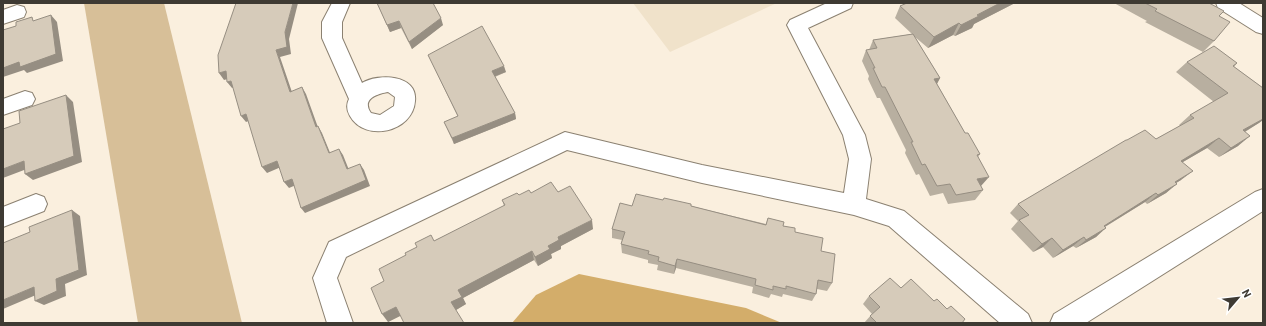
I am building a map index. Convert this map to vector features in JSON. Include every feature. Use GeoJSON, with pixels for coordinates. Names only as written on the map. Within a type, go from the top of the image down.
{"type":"FeatureCollection","features":[{"type":"Feature","properties":{"kind":"street"},"geometry":{"type":"LineString","coordinates":[[341,3],[332,22],[332,38],[359,99]]}},
{"type":"Feature","properties":{"kind":"street"},"geometry":{"type":"LineString","coordinates":[[844,3],[797,25],[854,135],[860,159],[854,205]]}},
{"type":"Feature","properties":{"kind":"street"},"geometry":{"type":"LineString","coordinates":[[1226,3],[1263,27]]}},
{"type":"Feature","properties":{"kind":"street"},"geometry":{"type":"LineString","coordinates":[[3,107],[25,99]]}},
{"type":"Feature","properties":{"kind":"street"},"geometry":{"type":"LineString","coordinates":[[340,323],[325,278],[337,250],[565,141],[702,174],[854,205],[896,218],[1019,323]]}},
{"type":"Feature","properties":{"kind":"street"},"geometry":{"type":"LineString","coordinates":[[1063,323],[1263,199]]}},
{"type":"Feature","properties":{"kind":"street"},"geometry":{"type":"LineString","coordinates":[[3,217],[36,204]]}},
{"type":"Feature","properties":{"kind":"shaded area"},"geometry":{"type":"Polygon","coordinates":[[[84,3],[164,3],[242,323],[138,323],[84,3]]]}},
{"type":"Feature","properties":{"kind":"shaded area"},"geometry":{"type":"Polygon","coordinates":[[[633,3],[777,3],[670,52],[633,3]]]}},
{"type":"Feature","properties":{"kind":"shaded area"},"geometry":{"type":"Polygon","coordinates":[[[579,274],[746,308],[782,323],[512,323],[536,295],[579,274]]]}},
{"type":"Feature","properties":{"kind":"building"},"geometry":{"type":"Polygon","coordinates":[[[236,3],[293,3],[285,32],[287,47],[276,50],[290,92],[302,87],[316,127],[318,126],[329,153],[339,149],[347,169],[360,164],[366,180],[301,208],[292,179],[284,182],[277,161],[262,167],[246,114],[241,116],[231,81],[227,82],[226,71],[219,73],[218,55],[236,3]]]}},
{"type":"Feature","properties":{"kind":"building"},"geometry":{"type":"Polygon","coordinates":[[[377,3],[433,3],[441,18],[409,42],[399,21],[387,25],[377,3]]]}},
{"type":"Feature","properties":{"kind":"building"},"geometry":{"type":"Polygon","coordinates":[[[907,3],[1000,3],[977,15],[979,16],[961,25],[959,23],[934,37],[900,6],[907,3]]]}},
{"type":"Feature","properties":{"kind":"building"},"geometry":{"type":"Polygon","coordinates":[[[1145,3],[1209,3],[1224,11],[1219,16],[1230,22],[1214,41],[1155,11],[1157,9],[1145,3]]]}},
{"type":"Feature","properties":{"kind":"building"},"geometry":{"type":"Polygon","coordinates":[[[51,15],[56,54],[20,67],[19,62],[3,68],[3,30],[16,26],[16,22],[32,17],[33,21],[51,15]]]}},
{"type":"Feature","properties":{"kind":"building"},"geometry":{"type":"Polygon","coordinates":[[[482,26],[504,66],[492,71],[515,113],[452,138],[444,122],[458,116],[428,55],[482,26]]]}},
{"type":"Feature","properties":{"kind":"building"},"geometry":{"type":"Polygon","coordinates":[[[913,34],[940,78],[934,79],[965,133],[968,133],[980,154],[977,155],[989,177],[977,179],[983,190],[956,195],[950,184],[937,186],[925,164],[922,165],[911,142],[913,142],[885,87],[882,87],[873,68],[875,68],[866,50],[877,48],[873,40],[913,34]]]}},
{"type":"Feature","properties":{"kind":"building"},"geometry":{"type":"Polygon","coordinates":[[[1214,46],[1237,63],[1233,66],[1263,88],[1263,119],[1243,130],[1250,136],[1231,148],[1219,138],[1181,161],[1193,171],[1175,182],[1177,184],[1158,195],[1156,193],[1104,226],[1106,228],[1086,240],[1084,237],[1063,250],[1052,238],[1042,244],[1019,220],[1029,215],[1018,204],[1145,130],[1156,139],[1194,118],[1190,115],[1228,93],[1187,62],[1214,46]]]}},
{"type":"Feature","properties":{"kind":"building"},"geometry":{"type":"Polygon","coordinates":[[[66,95],[74,156],[25,174],[24,161],[3,169],[3,129],[20,123],[19,111],[66,95]]]}},
{"type":"Feature","properties":{"kind":"building"},"geometry":{"type":"Polygon","coordinates":[[[551,182],[558,192],[570,186],[592,220],[558,237],[559,240],[548,246],[550,249],[535,257],[532,251],[458,290],[462,297],[451,302],[464,323],[404,323],[396,307],[382,314],[371,288],[384,281],[379,269],[406,255],[405,253],[417,247],[415,243],[431,235],[434,241],[505,205],[502,200],[517,193],[519,195],[529,190],[531,193],[551,182]]]}},
{"type":"Feature","properties":{"kind":"building"},"geometry":{"type":"Polygon","coordinates":[[[636,194],[691,204],[691,206],[766,225],[768,218],[784,222],[783,226],[795,228],[795,232],[823,238],[821,251],[835,254],[832,283],[818,280],[816,294],[786,286],[786,289],[773,286],[773,290],[755,285],[756,279],[677,259],[675,266],[658,261],[659,257],[648,254],[649,251],[621,244],[625,232],[612,229],[620,203],[632,206],[636,194]]]}},
{"type":"Feature","properties":{"kind":"building"},"geometry":{"type":"Polygon","coordinates":[[[72,210],[79,270],[56,279],[57,291],[35,301],[34,287],[3,300],[3,243],[30,232],[29,227],[72,210]]]}},
{"type":"Feature","properties":{"kind":"building"},"geometry":{"type":"Polygon","coordinates":[[[890,278],[901,288],[911,279],[934,301],[937,299],[947,309],[951,306],[965,319],[962,323],[877,323],[870,316],[880,307],[869,296],[890,278]]]}}]}
